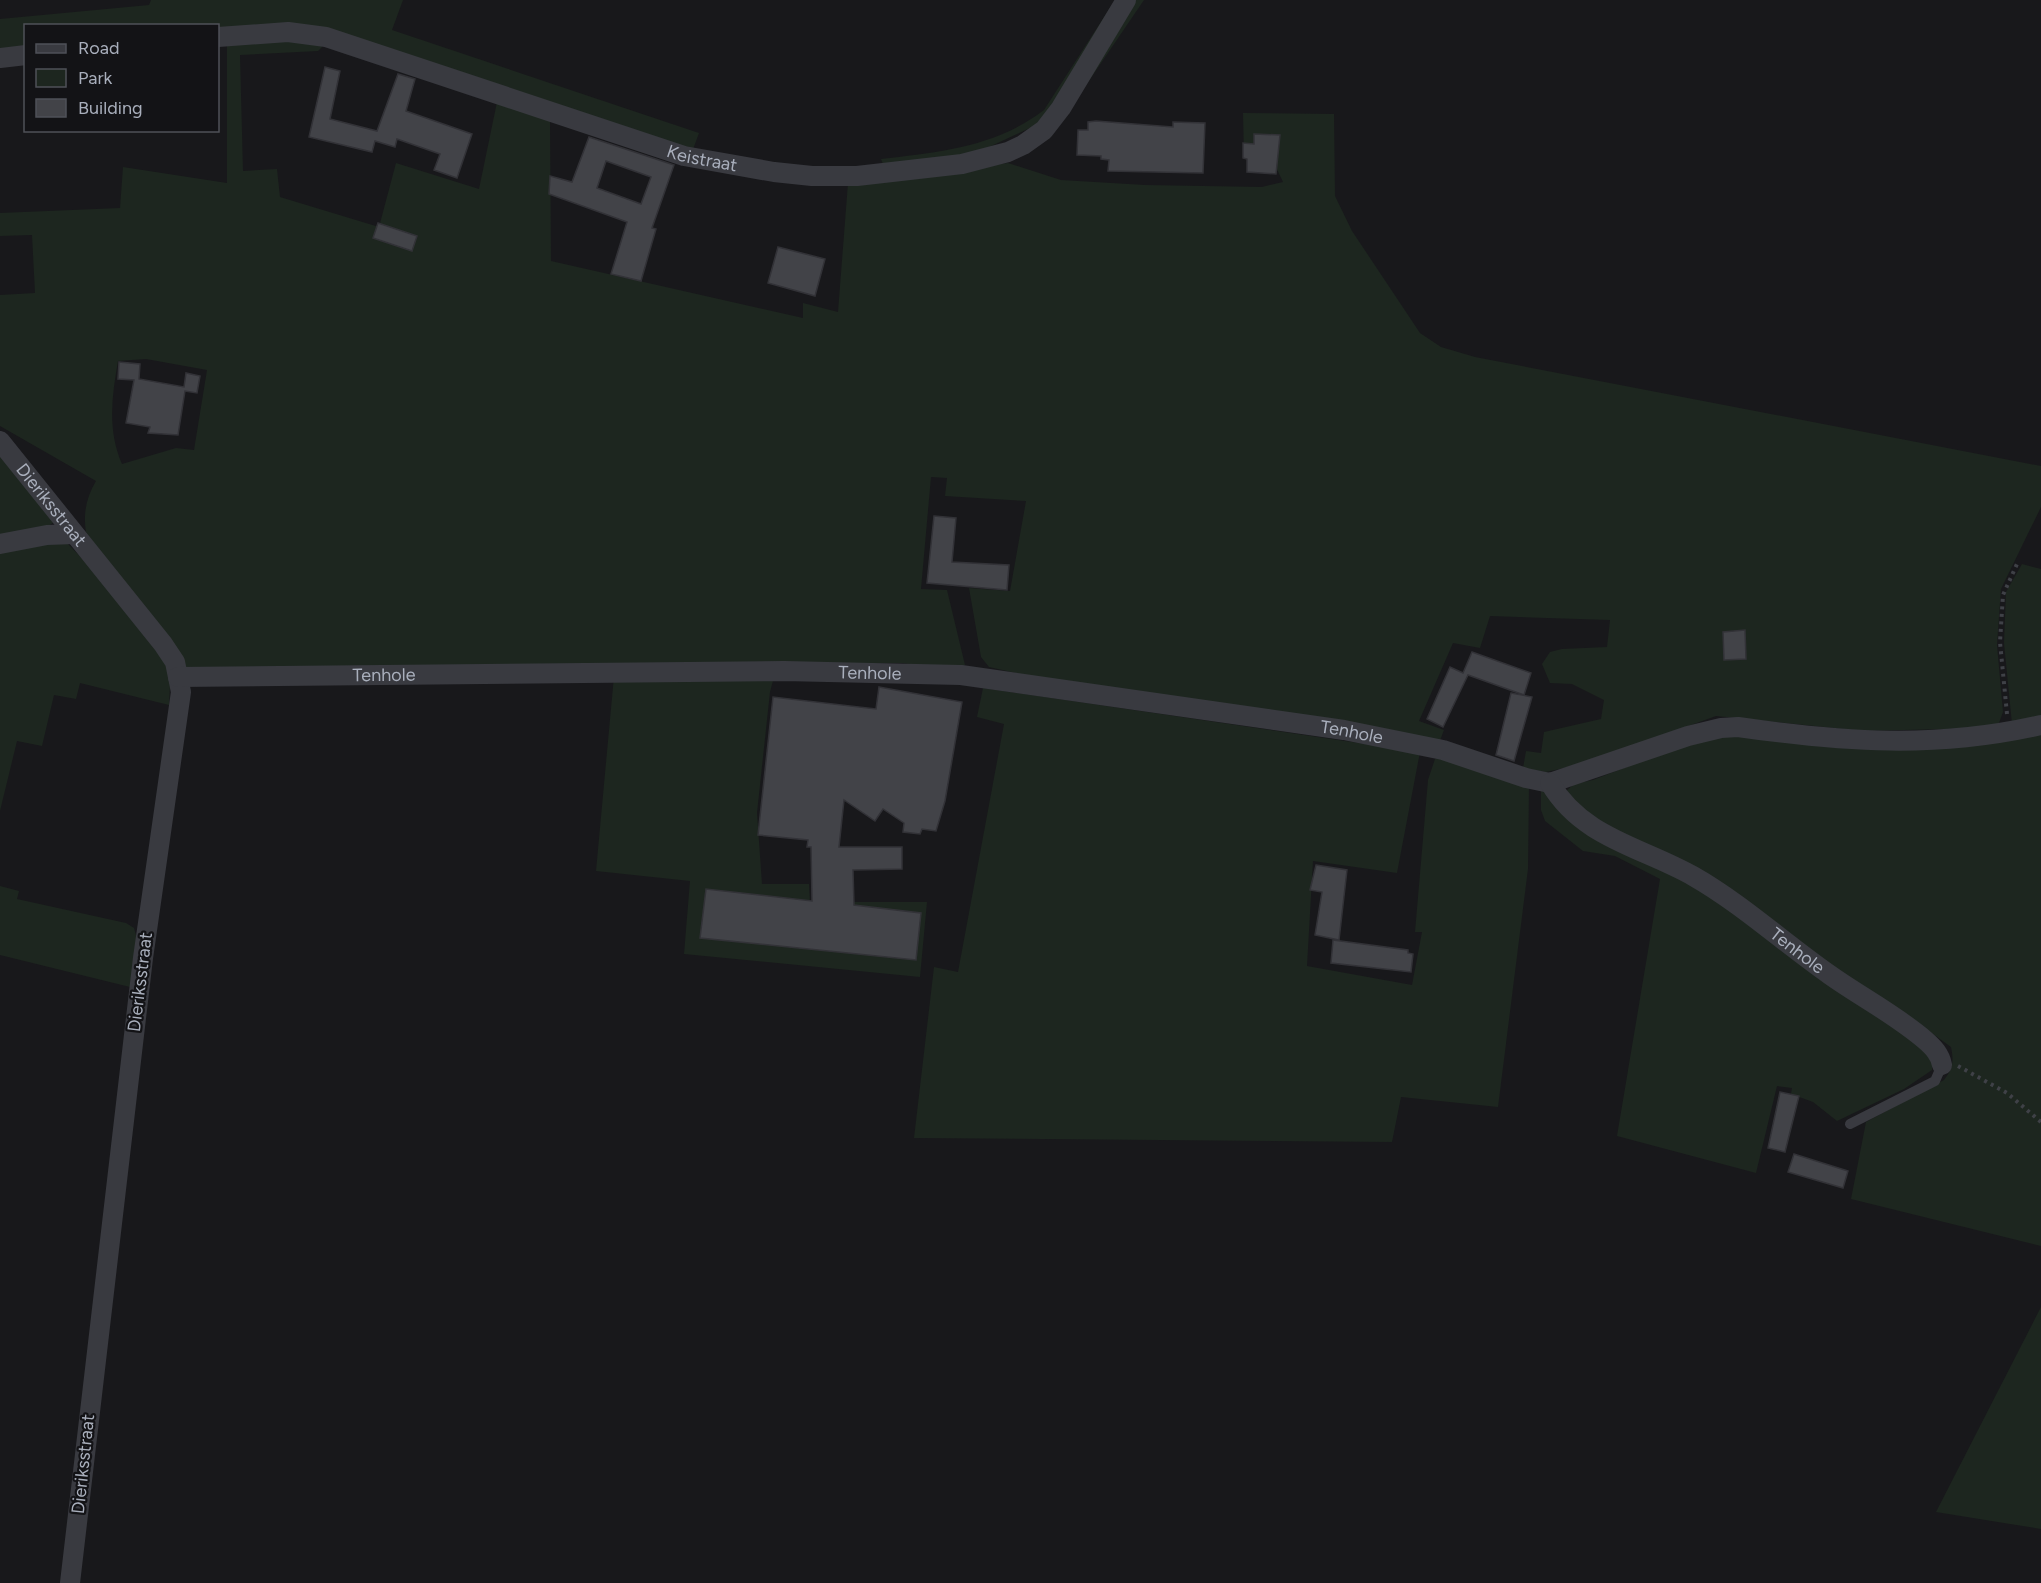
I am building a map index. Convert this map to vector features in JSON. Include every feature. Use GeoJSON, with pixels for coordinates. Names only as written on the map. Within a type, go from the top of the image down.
{"type":"FeatureCollection","features":[{"type":"Feature","properties":{"kind":"street","name":"Keistraat"},"geometry":{"type":"LineString","coordinates":[[219,38],[288,32],[326,37],[684,156],[774,172],[812,176],[857,176],[962,164],[1008,152],[1023,145],[1044,130],[1062,108],[1126,0]]}},
{"type":"Feature","properties":{"kind":"street"},"geometry":{"type":"LineString","coordinates":[[0,58],[24,55]]}},
{"type":"Feature","properties":{"kind":"street","name":"Dieriksstraat"},"geometry":{"type":"LineString","coordinates":[[0,441],[163,644],[175,662],[181,692],[166,783],[143,958],[70,1583]]}},
{"type":"Feature","properties":{"kind":"street"},"geometry":{"type":"LineString","coordinates":[[0,544],[46,535],[74,534]]}},
{"type":"Feature","properties":{"kind":"street","name":"Tenhole"},"geometry":{"type":"LineString","coordinates":[[178,677],[784,671],[961,675],[1344,730],[1443,750],[1526,778],[1551,783],[1568,809],[1585,824],[1622,844],[1691,875],[1723,894],[1832,976],[1923,1038],[1941,1058],[1942,1065]]}},
{"type":"Feature","properties":{"kind":"street"},"geometry":{"type":"LineString","coordinates":[[1551,783],[1664,743],[1721,728],[1738,727],[1818,739],[1874,742],[1966,739],[2041,725]]}},
{"type":"Feature","properties":{"kind":"lane"},"geometry":{"type":"LineString","coordinates":[[1850,1124],[1935,1081],[1942,1065]]}},
{"type":"Feature","properties":{"kind":"path"},"geometry":{"type":"LineString","coordinates":[[2007,733],[2000,642],[2003,595],[2018,564]]}},
{"type":"Feature","properties":{"kind":"path"},"geometry":{"type":"LineString","coordinates":[[1942,1065],[1962,1066],[2007,1093],[2041,1122]]}},
{"type":"Feature","properties":{"kind":"green space"},"geometry":{"type":"Polygon","coordinates":[[[151,0],[403,0],[392,30],[699,133],[692,152],[388,49],[219,31],[219,24],[24,24],[24,49],[0,52],[0,19],[149,5],[151,0]]]}},
{"type":"Feature","properties":{"kind":"green space"},"geometry":{"type":"Polygon","coordinates":[[[1115,0],[1049,114],[1032,127],[974,154],[884,167],[881,159],[924,154],[987,140],[1026,122],[1044,110],[1115,0]]]}},
{"type":"Feature","properties":{"kind":"green space"},"geometry":{"type":"Polygon","coordinates":[[[1132,0],[1144,0],[1069,110],[1132,0]]]}},
{"type":"Feature","properties":{"kind":"green space"},"geometry":{"type":"Polygon","coordinates":[[[274,39],[320,43],[322,47],[318,51],[240,55],[243,171],[277,169],[280,197],[379,227],[396,163],[479,189],[497,102],[550,121],[551,261],[803,318],[803,303],[838,312],[848,183],[1008,163],[1061,180],[1145,185],[1262,187],[1283,182],[1272,159],[1244,158],[1243,113],[1334,114],[1335,196],[1352,231],[1420,333],[1441,347],[1475,357],[2041,466],[2041,507],[2001,589],[1997,645],[2003,712],[1999,723],[1989,728],[1863,731],[1716,716],[1583,764],[1546,772],[1523,768],[1526,751],[1541,753],[1544,732],[1601,719],[1604,700],[1572,684],[1550,683],[1542,664],[1550,652],[1562,649],[1607,647],[1610,620],[1490,616],[1480,648],[1453,643],[1419,721],[1444,730],[1439,743],[1033,677],[989,667],[981,657],[969,588],[1010,591],[1026,501],[945,496],[947,478],[931,477],[921,589],[947,590],[965,665],[944,668],[902,663],[530,664],[182,670],[86,532],[86,506],[96,481],[0,426],[0,295],[35,293],[32,235],[0,236],[0,213],[120,208],[123,167],[227,183],[227,44],[274,39]],[[146,359],[118,361],[112,412],[114,438],[122,464],[176,448],[194,450],[207,370],[146,359]]]}},
{"type":"Feature","properties":{"kind":"green space"},"geometry":{"type":"Polygon","coordinates":[[[0,448],[54,522],[47,527],[0,535],[0,448]]]}},
{"type":"Feature","properties":{"kind":"green space"},"geometry":{"type":"Polygon","coordinates":[[[67,543],[97,574],[167,665],[170,685],[169,705],[80,683],[76,699],[54,695],[42,746],[17,741],[0,811],[0,549],[67,543]]]}},
{"type":"Feature","properties":{"kind":"green space"},"geometry":{"type":"Polygon","coordinates":[[[2022,564],[2041,569],[2041,719],[2012,724],[2004,643],[2006,592],[2022,564]]]}},
{"type":"Feature","properties":{"kind":"green space"},"geometry":{"type":"Polygon","coordinates":[[[614,676],[774,677],[770,692],[757,813],[762,884],[809,884],[810,902],[927,902],[920,977],[684,954],[690,881],[596,871],[614,676]]]}},
{"type":"Feature","properties":{"kind":"green space"},"geometry":{"type":"Polygon","coordinates":[[[983,688],[1420,752],[1397,873],[1313,861],[1307,966],[1412,985],[1422,932],[1415,932],[1428,780],[1435,759],[1444,757],[1529,785],[1528,869],[1498,1107],[1401,1097],[1392,1142],[914,1138],[934,967],[958,972],[1004,724],[977,717],[983,688]]]}},
{"type":"Feature","properties":{"kind":"green space"},"geometry":{"type":"Polygon","coordinates":[[[1708,735],[1972,746],[2041,735],[2041,1246],[1851,1199],[1866,1122],[1944,1080],[1952,1065],[1951,1047],[1908,1016],[1590,822],[1566,791],[1574,784],[1593,780],[1708,735]]]}},
{"type":"Feature","properties":{"kind":"green space"},"geometry":{"type":"Polygon","coordinates":[[[1541,788],[1694,881],[1922,1045],[1933,1063],[1932,1070],[1904,1089],[1837,1121],[1813,1102],[1791,1094],[1792,1088],[1777,1086],[1756,1173],[1617,1136],[1660,879],[1615,856],[1583,851],[1545,821],[1541,810],[1541,788]]]}},
{"type":"Feature","properties":{"kind":"green space"},"geometry":{"type":"Polygon","coordinates":[[[0,886],[19,891],[17,899],[126,923],[134,928],[137,939],[130,987],[0,955],[0,886]]]}},
{"type":"Feature","properties":{"kind":"green space"},"geometry":{"type":"Polygon","coordinates":[[[2041,1307],[2041,1529],[1936,1512],[2041,1307]]]}},
{"type":"Feature","properties":{"kind":"building"},"geometry":{"type":"Polygon","coordinates":[[[325,67],[340,71],[330,119],[377,131],[398,74],[415,79],[406,111],[472,134],[457,178],[434,170],[440,154],[397,139],[395,147],[375,141],[372,152],[309,137],[325,67]]]}},
{"type":"Feature","properties":{"kind":"building"},"geometry":{"type":"Polygon","coordinates":[[[1088,122],[1173,127],[1173,122],[1205,123],[1203,173],[1108,171],[1109,160],[1101,159],[1101,156],[1077,155],[1078,130],[1088,130],[1088,122]]]}},
{"type":"Feature","properties":{"kind":"building"},"geometry":{"type":"Polygon","coordinates":[[[1254,134],[1280,135],[1276,174],[1247,172],[1247,159],[1243,158],[1243,143],[1254,144],[1254,134]]]}},
{"type":"Feature","properties":{"kind":"building"},"geometry":{"type":"Polygon","coordinates":[[[589,137],[674,165],[652,228],[656,229],[641,281],[611,274],[627,222],[549,194],[550,176],[572,182],[589,137]],[[606,161],[597,188],[641,204],[651,177],[606,161]]]}},
{"type":"Feature","properties":{"kind":"building"},"geometry":{"type":"Polygon","coordinates":[[[378,223],[417,236],[412,251],[373,238],[378,223]]]}},
{"type":"Feature","properties":{"kind":"building"},"geometry":{"type":"Polygon","coordinates":[[[778,247],[825,259],[815,296],[768,283],[778,247]]]}},
{"type":"Feature","properties":{"kind":"building"},"geometry":{"type":"Polygon","coordinates":[[[119,362],[140,364],[139,379],[184,387],[186,373],[200,376],[197,393],[185,391],[178,435],[148,433],[150,427],[126,423],[134,380],[118,379],[119,362]]]}},
{"type":"Feature","properties":{"kind":"building"},"geometry":{"type":"Polygon","coordinates":[[[934,516],[956,518],[952,562],[1009,565],[1007,590],[927,583],[934,516]]]}},
{"type":"Feature","properties":{"kind":"building"},"geometry":{"type":"Polygon","coordinates":[[[1745,630],[1746,659],[1724,660],[1723,632],[1745,630]]]}},
{"type":"Feature","properties":{"kind":"building"},"geometry":{"type":"Polygon","coordinates":[[[1472,652],[1531,673],[1524,695],[1468,675],[1443,727],[1427,719],[1450,667],[1463,673],[1472,652]]]}},
{"type":"Feature","properties":{"kind":"building"},"geometry":{"type":"Polygon","coordinates":[[[879,687],[962,702],[945,801],[936,831],[922,829],[920,834],[903,832],[904,823],[883,809],[875,821],[844,800],[839,847],[902,847],[902,869],[853,870],[854,905],[921,913],[916,960],[700,938],[706,889],[812,901],[811,847],[807,847],[808,840],[758,835],[773,697],[876,709],[879,687]]]}},
{"type":"Feature","properties":{"kind":"building"},"geometry":{"type":"Polygon","coordinates":[[[1511,693],[1532,697],[1514,761],[1496,755],[1511,693]]]}},
{"type":"Feature","properties":{"kind":"building"},"geometry":{"type":"Polygon","coordinates":[[[1316,865],[1347,870],[1339,940],[1315,935],[1322,892],[1310,890],[1316,865]]]}},
{"type":"Feature","properties":{"kind":"building"},"geometry":{"type":"Polygon","coordinates":[[[1333,940],[1408,950],[1408,953],[1413,954],[1411,972],[1331,963],[1333,940]]]}},
{"type":"Feature","properties":{"kind":"building"},"geometry":{"type":"Polygon","coordinates":[[[1780,1092],[1799,1096],[1785,1152],[1768,1148],[1780,1092]]]}},
{"type":"Feature","properties":{"kind":"building"},"geometry":{"type":"Polygon","coordinates":[[[1794,1154],[1848,1171],[1843,1188],[1788,1172],[1794,1154]]]}}]}
